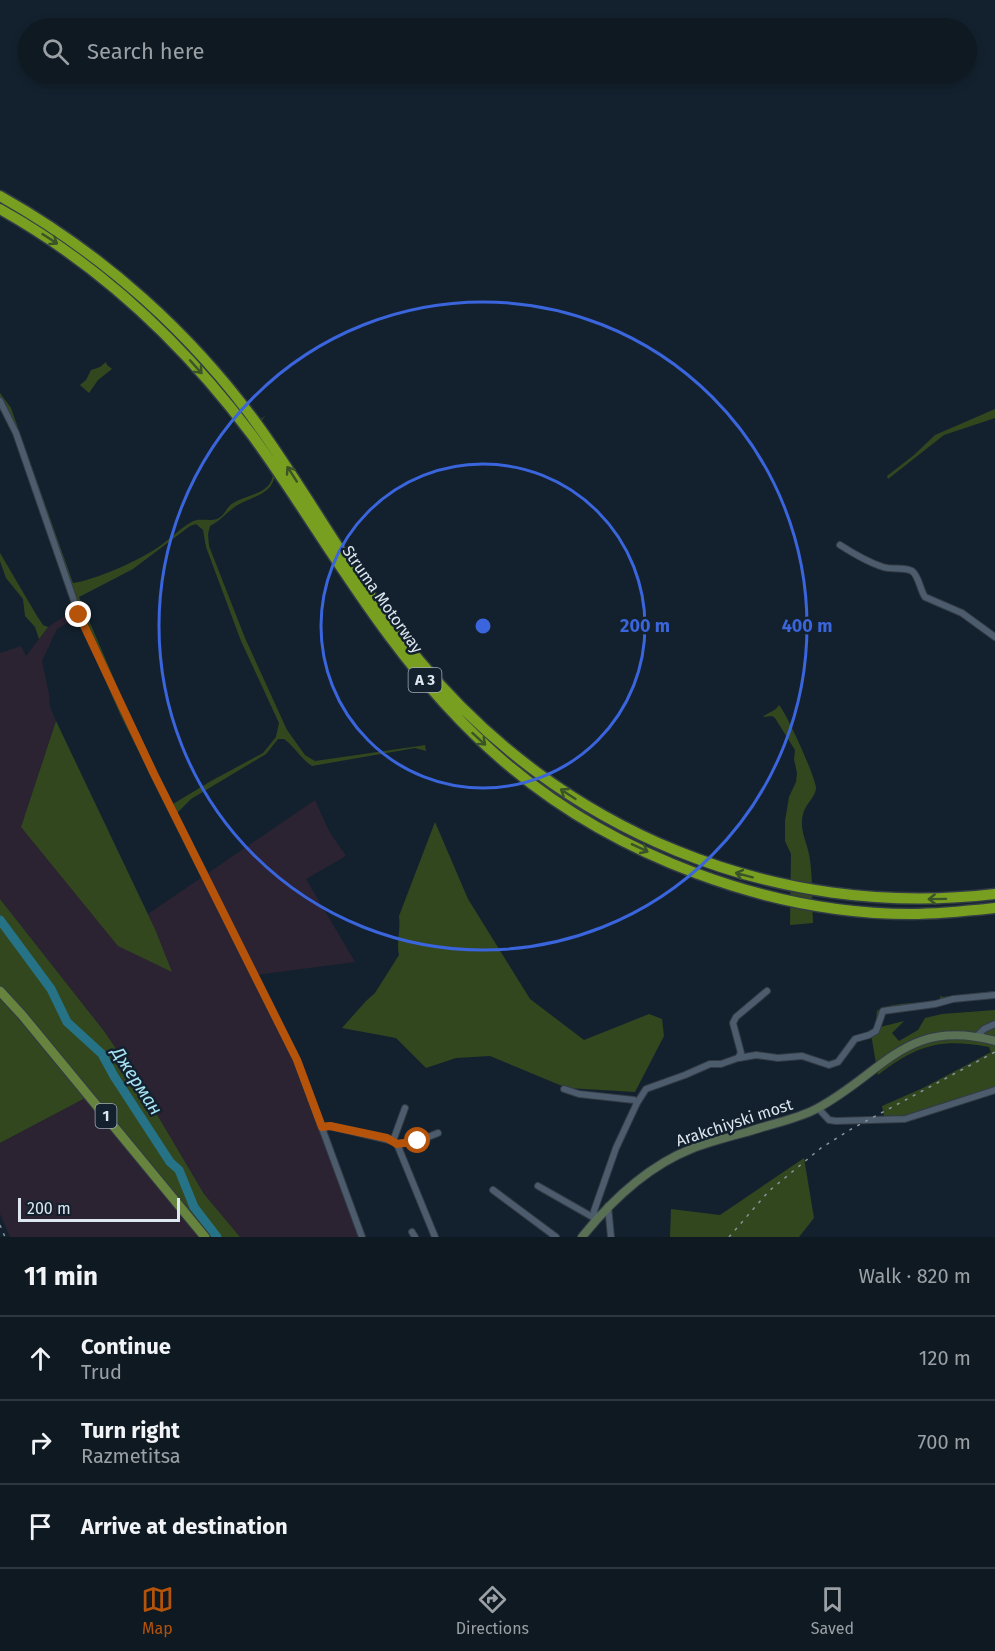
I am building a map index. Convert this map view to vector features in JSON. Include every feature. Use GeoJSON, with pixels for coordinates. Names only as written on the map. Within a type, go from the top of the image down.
{"type":"FeatureCollection","features":[{"type":"Feature","properties":{"kind":"highway","name":"Struma Motorway"},"geometry":{"type":"LineString","coordinates":[[0,196],[43,222],[109,268],[186,339],[261,429],[366,588],[418,659],[474,721],[515,756],[562,790],[627,830],[679,853],[729,871],[779,884],[860,896],[909,899],[960,898],[995,894]]}},
{"type":"Feature","properties":{"kind":"highway","name":"Struma Motorway"},"geometry":{"type":"LineString","coordinates":[[0,209],[91,267],[140,309],[179,349],[222,397],[252,436],[371,612],[412,665],[469,729],[509,766],[555,800],[623,840],[674,865],[777,897],[818,906],[910,914],[995,909]]}},
{"type":"Feature","properties":{"kind":"main road","name":"1"},"geometry":{"type":"LineString","coordinates":[[0,991],[205,1237]]}},
{"type":"Feature","properties":{"kind":"main road","name":"Arakchiyski most"},"geometry":{"type":"LineString","coordinates":[[582,1237],[608,1205],[650,1172],[691,1149],[783,1122],[818,1108],[907,1046],[944,1035],[977,1036],[995,1041]]}},
{"type":"Feature","properties":{"kind":"street"},"geometry":{"type":"LineString","coordinates":[[0,401],[16,433],[79,615],[154,774],[297,1060],[362,1237]]}},
{"type":"Feature","properties":{"kind":"street"},"geometry":{"type":"LineString","coordinates":[[840,545],[863,559],[886,568],[910,570],[914,573],[925,597],[962,613],[995,637]]}},
{"type":"Feature","properties":{"kind":"street"},"geometry":{"type":"LineString","coordinates":[[738,1058],[741,1053],[733,1023],[736,1017],[767,991]]}},
{"type":"Feature","properties":{"kind":"street"},"geometry":{"type":"LineString","coordinates":[[596,1219],[594,1211],[616,1148],[637,1102],[646,1089],[652,1085],[686,1075],[710,1064],[721,1064],[745,1055],[778,1058],[802,1056],[829,1065],[834,1064],[855,1039],[876,1031],[884,1011],[935,1004],[953,999],[995,995]]}},
{"type":"Feature","properties":{"kind":"street"},"geometry":{"type":"LineString","coordinates":[[977,1036],[995,1023]]}},
{"type":"Feature","properties":{"kind":"street"},"geometry":{"type":"LineString","coordinates":[[564,1089],[579,1094],[637,1102]]}},
{"type":"Feature","properties":{"kind":"street"},"geometry":{"type":"LineString","coordinates":[[818,1108],[829,1120],[836,1121],[905,1119],[995,1090]]}},
{"type":"Feature","properties":{"kind":"street"},"geometry":{"type":"LineString","coordinates":[[405,1108],[395,1142],[435,1237]]}},
{"type":"Feature","properties":{"kind":"street"},"geometry":{"type":"LineString","coordinates":[[322,1127],[330,1126],[395,1142],[418,1141],[438,1133]]}},
{"type":"Feature","properties":{"kind":"street"},"geometry":{"type":"LineString","coordinates":[[538,1186],[596,1219]]}},
{"type":"Feature","properties":{"kind":"street"},"geometry":{"type":"LineString","coordinates":[[493,1190],[556,1237]]}},
{"type":"Feature","properties":{"kind":"street"},"geometry":{"type":"LineString","coordinates":[[608,1205],[611,1237]]}},
{"type":"Feature","properties":{"kind":"shaded area"},"geometry":{"type":"Polygon","coordinates":[[[74,610],[81,624],[71,621],[57,629],[42,661],[50,707],[56,721],[21,827],[155,929],[148,914],[315,800],[329,831],[346,856],[306,879],[355,962],[256,975],[297,1060],[362,1237],[240,1237],[204,1194],[133,1074],[104,1031],[0,899],[0,653],[21,646],[26,656],[48,627],[74,610]]]}},
{"type":"Feature","properties":{"kind":"shaded area"},"geometry":{"type":"Polygon","coordinates":[[[89,1096],[205,1237],[10,1237],[0,1214],[0,1143],[89,1096]]]}},
{"type":"Feature","properties":{"kind":"green space"},"geometry":{"type":"Polygon","coordinates":[[[106,362],[112,369],[98,380],[89,393],[80,385],[86,380],[91,370],[106,362]]]}},
{"type":"Feature","properties":{"kind":"green space"},"geometry":{"type":"Polygon","coordinates":[[[0,393],[11,408],[73,583],[93,578],[128,564],[157,548],[190,523],[197,520],[217,519],[233,503],[269,485],[273,472],[250,430],[265,416],[261,422],[275,471],[274,480],[266,491],[238,505],[210,526],[208,534],[209,546],[245,638],[287,730],[305,755],[315,761],[425,745],[426,751],[415,748],[312,766],[284,739],[278,739],[266,754],[191,799],[177,813],[208,873],[201,877],[120,714],[74,610],[19,445],[0,408],[0,393]],[[196,524],[190,526],[133,569],[79,597],[138,735],[173,804],[263,753],[276,737],[279,723],[241,641],[206,547],[203,530],[196,524]]]}},
{"type":"Feature","properties":{"kind":"green space"},"geometry":{"type":"Polygon","coordinates":[[[995,409],[995,418],[944,435],[888,479],[887,476],[935,435],[995,409]]]}},
{"type":"Feature","properties":{"kind":"green space"},"geometry":{"type":"Polygon","coordinates":[[[0,553],[37,616],[43,625],[48,627],[39,639],[35,627],[25,616],[23,599],[6,578],[0,561],[0,553]]]}},
{"type":"Feature","properties":{"kind":"green space"},"geometry":{"type":"Polygon","coordinates":[[[779,705],[801,746],[816,789],[802,819],[812,879],[813,923],[790,925],[791,854],[785,841],[785,821],[789,797],[796,782],[795,750],[775,718],[763,717],[779,705]]]}},
{"type":"Feature","properties":{"kind":"green space"},"geometry":{"type":"Polygon","coordinates":[[[56,721],[155,929],[172,972],[118,946],[21,827],[56,721]]]}},
{"type":"Feature","properties":{"kind":"green space"},"geometry":{"type":"Polygon","coordinates":[[[435,822],[468,899],[530,999],[584,1040],[649,1014],[662,1019],[664,1036],[635,1092],[567,1088],[490,1056],[456,1058],[426,1068],[396,1038],[342,1028],[375,993],[399,955],[399,916],[435,822]]]}},
{"type":"Feature","properties":{"kind":"green space"},"geometry":{"type":"Polygon","coordinates":[[[0,899],[104,1031],[133,1074],[204,1194],[240,1237],[205,1237],[89,1096],[0,1143],[0,899]]]}},
{"type":"Feature","properties":{"kind":"green space"},"geometry":{"type":"Polygon","coordinates":[[[995,991],[995,995],[885,1011],[880,1027],[904,1021],[892,1033],[899,1041],[918,1030],[925,1018],[942,1014],[995,1010],[995,1091],[936,1110],[887,1119],[882,1106],[923,1088],[991,1052],[989,1047],[972,1044],[930,1046],[905,1057],[878,1075],[871,1034],[875,1031],[877,1011],[898,1004],[939,1001],[941,995],[942,997],[995,991]]]}},
{"type":"Feature","properties":{"kind":"green space"},"geometry":{"type":"Polygon","coordinates":[[[804,1158],[814,1218],[799,1237],[670,1237],[671,1209],[720,1215],[804,1158]]]}},
{"type":"Feature","properties":{"kind":"waterway","name":"Джерман"},"geometry":{"type":"LineString","coordinates":[[0,920],[51,989],[67,1022],[102,1054],[170,1162],[179,1170],[194,1207],[217,1237]]}},
{"type":"Feature","properties":{"kind":"railway"},"geometry":{"type":"LineString","coordinates":[[729,1237],[769,1191],[821,1148],[853,1128],[995,1052]]}},
{"type":"Feature","properties":{"kind":"railway"},"geometry":{"type":"LineString","coordinates":[[0,1225],[5,1237]]}},
{"type":"Feature","properties":{"kind":"route"},"geometry":{"type":"LineString","coordinates":[[79,615],[154,774],[297,1060],[322,1127],[330,1126],[387,1138],[397,1144],[418,1141]]}}]}
